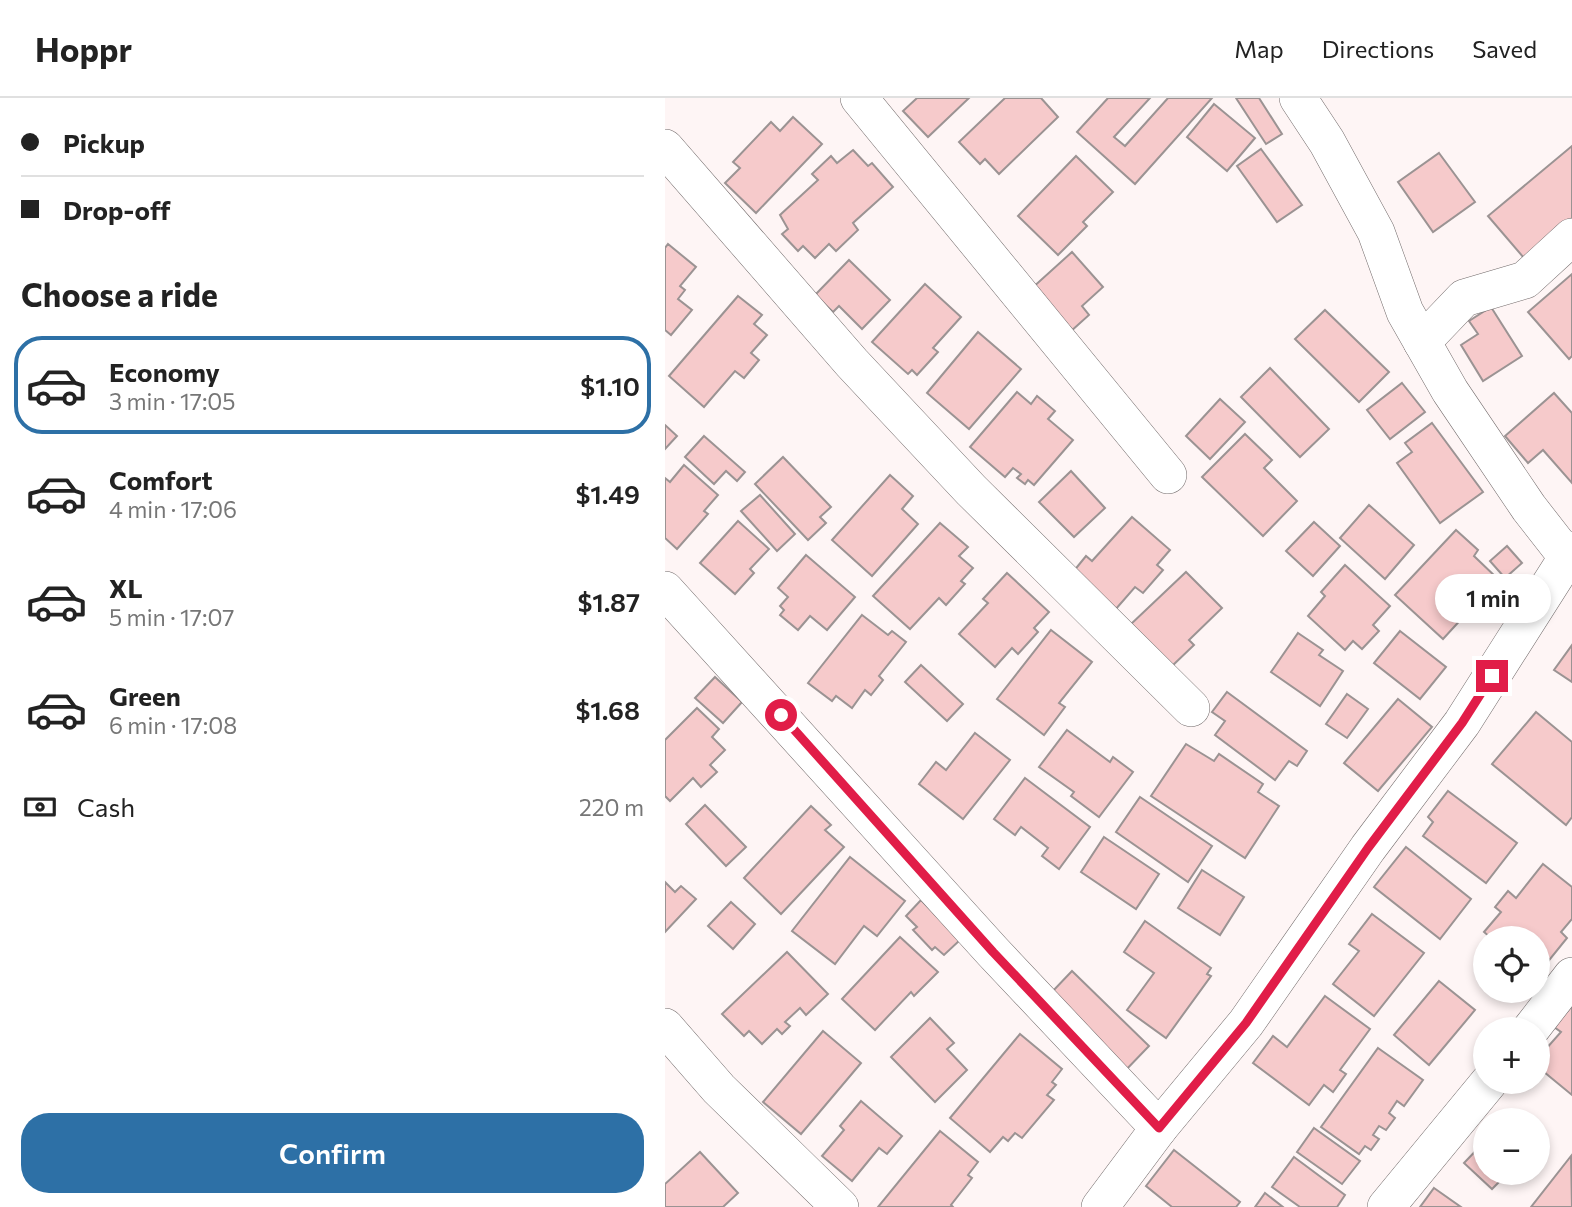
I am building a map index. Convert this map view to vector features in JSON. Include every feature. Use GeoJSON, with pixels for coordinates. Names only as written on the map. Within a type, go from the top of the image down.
{"type":"FeatureCollection","features":[{"type":"Feature","properties":{"kind":"street"},"geometry":{"type":"LineString","coordinates":[[859,98],[1168,475]]}},
{"type":"Feature","properties":{"kind":"street"},"geometry":{"type":"LineString","coordinates":[[1100,1207],[1159,1128],[1246,1023],[1368,848],[1462,723],[1570,557],[1450,391],[1405,312],[1376,232],[1327,142],[1298,98]]}},
{"type":"Feature","properties":{"kind":"street"},"geometry":{"type":"LineString","coordinates":[[665,148],[852,363],[971,491],[1191,708]]}},
{"type":"Feature","properties":{"kind":"street"},"geometry":{"type":"LineString","coordinates":[[1422,342],[1464,298],[1525,279],[1572,237]]}},
{"type":"Feature","properties":{"kind":"street"},"geometry":{"type":"LineString","coordinates":[[665,590],[993,952],[1159,1128]]}},
{"type":"Feature","properties":{"kind":"street"},"geometry":{"type":"LineString","coordinates":[[1540,1017],[1572,976]]}},
{"type":"Feature","properties":{"kind":"street"},"geometry":{"type":"LineString","coordinates":[[665,1027],[719,1089],[841,1207]]}},
{"type":"Feature","properties":{"kind":"street"},"geometry":{"type":"LineString","coordinates":[[1386,1207],[1479,1094]]}},
{"type":"Feature","properties":{"kind":"building"},"geometry":{"type":"Polygon","coordinates":[[[917,98],[969,98],[928,137],[903,111],[917,98]]]}},
{"type":"Feature","properties":{"kind":"building"},"geometry":{"type":"Polygon","coordinates":[[[1005,98],[1041,98],[1058,117],[999,174],[985,159],[980,164],[959,142],[1005,98]]]}},
{"type":"Feature","properties":{"kind":"building"},"geometry":{"type":"Polygon","coordinates":[[[1108,98],[1150,98],[1114,137],[1125,146],[1168,98],[1212,98],[1135,184],[1077,132],[1108,98]]]}},
{"type":"Feature","properties":{"kind":"building"},"geometry":{"type":"Polygon","coordinates":[[[1236,98],[1259,98],[1282,134],[1266,144],[1236,98]]]}},
{"type":"Feature","properties":{"kind":"building"},"geometry":{"type":"Polygon","coordinates":[[[1214,104],[1255,138],[1227,171],[1187,137],[1214,104]]]}},
{"type":"Feature","properties":{"kind":"building"},"geometry":{"type":"Polygon","coordinates":[[[793,117],[822,144],[756,213],[725,183],[740,168],[733,162],[771,122],[780,131],[793,117]]]}},
{"type":"Feature","properties":{"kind":"building"},"geometry":{"type":"Polygon","coordinates":[[[1572,146],[1572,218],[1524,258],[1488,216],[1572,146]]]}},
{"type":"Feature","properties":{"kind":"building"},"geometry":{"type":"Polygon","coordinates":[[[1261,149],[1302,205],[1277,222],[1237,166],[1261,149]]]}},
{"type":"Feature","properties":{"kind":"building"},"geometry":{"type":"Polygon","coordinates":[[[853,150],[868,166],[872,163],[893,187],[853,223],[858,230],[836,251],[829,244],[815,258],[803,246],[798,251],[782,234],[788,229],[780,215],[818,180],[812,174],[831,156],[837,163],[853,150]]]}},
{"type":"Feature","properties":{"kind":"building"},"geometry":{"type":"Polygon","coordinates":[[[1439,153],[1475,202],[1433,232],[1398,182],[1439,153]]]}},
{"type":"Feature","properties":{"kind":"building"},"geometry":{"type":"Polygon","coordinates":[[[1076,156],[1113,192],[1083,222],[1087,226],[1058,255],[1018,216],[1076,156]]]}},
{"type":"Feature","properties":{"kind":"building"},"geometry":{"type":"Polygon","coordinates":[[[668,244],[696,267],[680,286],[685,290],[678,299],[692,310],[671,335],[665,330],[665,248],[668,244]]]}},
{"type":"Feature","properties":{"kind":"building"},"geometry":{"type":"Polygon","coordinates":[[[1072,252],[1103,287],[1082,306],[1089,315],[1070,332],[1031,289],[1072,252]]]}},
{"type":"Feature","properties":{"kind":"building"},"geometry":{"type":"Polygon","coordinates":[[[849,260],[890,300],[862,329],[839,306],[833,312],[815,295],[849,260]]]}},
{"type":"Feature","properties":{"kind":"building"},"geometry":{"type":"Polygon","coordinates":[[[1572,274],[1572,356],[1569,359],[1528,312],[1572,274]]]}},
{"type":"Feature","properties":{"kind":"building"},"geometry":{"type":"Polygon","coordinates":[[[925,284],[961,317],[933,348],[938,352],[917,375],[912,370],[908,374],[872,342],[925,284]]]}},
{"type":"Feature","properties":{"kind":"building"},"geometry":{"type":"Polygon","coordinates":[[[738,296],[762,315],[754,324],[767,335],[751,353],[759,360],[744,378],[735,371],[704,407],[669,376],[738,296]]]}},
{"type":"Feature","properties":{"kind":"building"},"geometry":{"type":"Polygon","coordinates":[[[1491,307],[1522,356],[1483,381],[1461,345],[1478,334],[1469,321],[1491,307]]]}},
{"type":"Feature","properties":{"kind":"building"},"geometry":{"type":"Polygon","coordinates":[[[1325,310],[1389,372],[1359,402],[1295,339],[1325,310]]]}},
{"type":"Feature","properties":{"kind":"building"},"geometry":{"type":"Polygon","coordinates":[[[978,332],[1021,369],[969,429],[927,393],[978,332]]]}},
{"type":"Feature","properties":{"kind":"building"},"geometry":{"type":"Polygon","coordinates":[[[1270,368],[1329,429],[1300,457],[1241,397],[1270,368]]]}},
{"type":"Feature","properties":{"kind":"building"},"geometry":{"type":"Polygon","coordinates":[[[1402,383],[1425,412],[1390,439],[1367,410],[1402,383]]]}},
{"type":"Feature","properties":{"kind":"building"},"geometry":{"type":"Polygon","coordinates":[[[1017,392],[1031,404],[1037,396],[1055,411],[1048,419],[1073,440],[1034,485],[1028,480],[1025,484],[1017,478],[1021,474],[1013,468],[1005,477],[970,447],[1017,392]]]}},
{"type":"Feature","properties":{"kind":"building"},"geometry":{"type":"Polygon","coordinates":[[[1554,393],[1572,413],[1572,483],[1543,450],[1528,463],[1505,436],[1554,393]]]}},
{"type":"Feature","properties":{"kind":"building"},"geometry":{"type":"Polygon","coordinates":[[[1220,399],[1245,422],[1210,459],[1186,436],[1220,399]]]}},
{"type":"Feature","properties":{"kind":"building"},"geometry":{"type":"Polygon","coordinates":[[[1432,423],[1483,492],[1440,523],[1397,463],[1412,452],[1405,443],[1432,423]]]}},
{"type":"Feature","properties":{"kind":"building"},"geometry":{"type":"Polygon","coordinates":[[[665,425],[677,436],[665,449],[665,425]]]}},
{"type":"Feature","properties":{"kind":"building"},"geometry":{"type":"Polygon","coordinates":[[[1245,434],[1272,460],[1264,468],[1297,501],[1263,536],[1202,477],[1245,434]]]}},
{"type":"Feature","properties":{"kind":"building"},"geometry":{"type":"Polygon","coordinates":[[[704,436],[745,472],[737,481],[726,471],[714,484],[685,457],[704,436]]]}},
{"type":"Feature","properties":{"kind":"building"},"geometry":{"type":"Polygon","coordinates":[[[783,457],[831,507],[820,517],[826,523],[808,540],[755,484],[783,457]]]}},
{"type":"Feature","properties":{"kind":"building"},"geometry":{"type":"Polygon","coordinates":[[[684,465],[718,495],[704,511],[708,514],[677,549],[665,538],[665,478],[670,482],[684,465]]]}},
{"type":"Feature","properties":{"kind":"building"},"geometry":{"type":"Polygon","coordinates":[[[1071,471],[1105,508],[1074,537],[1039,502],[1071,471]]]}},
{"type":"Feature","properties":{"kind":"building"},"geometry":{"type":"Polygon","coordinates":[[[890,475],[913,496],[902,509],[918,524],[872,576],[832,540],[890,475]]]}},
{"type":"Feature","properties":{"kind":"building"},"geometry":{"type":"Polygon","coordinates":[[[760,495],[795,534],[777,551],[741,511],[760,495]]]}},
{"type":"Feature","properties":{"kind":"building"},"geometry":{"type":"Polygon","coordinates":[[[1369,505],[1414,545],[1385,579],[1340,538],[1369,505]]]}},
{"type":"Feature","properties":{"kind":"building"},"geometry":{"type":"Polygon","coordinates":[[[1132,517],[1170,550],[1157,565],[1163,570],[1143,593],[1135,587],[1115,610],[1073,572],[1086,556],[1092,561],[1132,517]]]}},
{"type":"Feature","properties":{"kind":"building"},"geometry":{"type":"Polygon","coordinates":[[[738,521],[769,549],[750,569],[754,573],[735,594],[700,563],[738,521]]]}},
{"type":"Feature","properties":{"kind":"building"},"geometry":{"type":"Polygon","coordinates":[[[1314,522],[1340,546],[1313,576],[1286,551],[1314,522]]]}},
{"type":"Feature","properties":{"kind":"building"},"geometry":{"type":"Polygon","coordinates":[[[940,523],[968,547],[959,556],[973,568],[961,581],[965,584],[946,605],[939,598],[910,629],[873,596],[940,523]]]}},
{"type":"Feature","properties":{"kind":"building"},"geometry":{"type":"Polygon","coordinates":[[[1456,530],[1478,550],[1474,556],[1498,579],[1443,639],[1395,595],[1456,530]]]}},
{"type":"Feature","properties":{"kind":"building"},"geometry":{"type":"Polygon","coordinates":[[[1507,546],[1522,563],[1505,578],[1490,561],[1507,546]]]}},
{"type":"Feature","properties":{"kind":"building"},"geometry":{"type":"Polygon","coordinates":[[[806,555],[855,597],[827,630],[810,616],[798,630],[780,615],[784,610],[780,606],[788,597],[778,588],[806,555]]]}},
{"type":"Feature","properties":{"kind":"building"},"geometry":{"type":"Polygon","coordinates":[[[1345,565],[1390,606],[1373,625],[1379,631],[1362,649],[1353,641],[1345,650],[1308,616],[1325,596],[1321,592],[1345,565]]]}},
{"type":"Feature","properties":{"kind":"building"},"geometry":{"type":"Polygon","coordinates":[[[1186,572],[1222,608],[1189,640],[1194,645],[1171,667],[1130,625],[1186,572]]]}},
{"type":"Feature","properties":{"kind":"building"},"geometry":{"type":"Polygon","coordinates":[[[1007,573],[1049,612],[1034,628],[1038,632],[1018,654],[1012,648],[995,667],[959,634],[988,603],[983,599],[1007,573]]]}},
{"type":"Feature","properties":{"kind":"building"},"geometry":{"type":"Polygon","coordinates":[[[862,615],[888,635],[892,631],[906,642],[879,676],[883,680],[871,695],[865,690],[852,708],[836,696],[832,701],[808,683],[862,615]]]}},
{"type":"Feature","properties":{"kind":"building"},"geometry":{"type":"Polygon","coordinates":[[[1051,630],[1092,662],[1059,703],[1065,707],[1044,735],[997,699],[1051,630]]]}},
{"type":"Feature","properties":{"kind":"building"},"geometry":{"type":"Polygon","coordinates":[[[1400,631],[1446,667],[1420,699],[1374,663],[1400,631]]]}},
{"type":"Feature","properties":{"kind":"building"},"geometry":{"type":"Polygon","coordinates":[[[1298,633],[1323,650],[1319,655],[1343,671],[1320,706],[1271,672],[1298,633]]]}},
{"type":"Feature","properties":{"kind":"building"},"geometry":{"type":"Polygon","coordinates":[[[1572,645],[1572,682],[1554,670],[1572,645]]]}},
{"type":"Feature","properties":{"kind":"building"},"geometry":{"type":"Polygon","coordinates":[[[921,665],[963,704],[947,721],[905,682],[921,665]]]}},
{"type":"Feature","properties":{"kind":"building"},"geometry":{"type":"Polygon","coordinates":[[[715,677],[742,702],[723,723],[695,698],[715,677]]]}},
{"type":"Feature","properties":{"kind":"building"},"geometry":{"type":"Polygon","coordinates":[[[1227,692],[1307,751],[1297,766],[1289,761],[1275,780],[1215,735],[1225,721],[1212,712],[1227,692]]]}},
{"type":"Feature","properties":{"kind":"building"},"geometry":{"type":"Polygon","coordinates":[[[1347,694],[1368,709],[1347,738],[1326,724],[1347,694]]]}},
{"type":"Feature","properties":{"kind":"building"},"geometry":{"type":"Polygon","coordinates":[[[1398,699],[1432,727],[1378,791],[1344,763],[1398,699]]]}},
{"type":"Feature","properties":{"kind":"building"},"geometry":{"type":"Polygon","coordinates":[[[697,708],[719,729],[712,737],[725,750],[710,765],[717,772],[701,787],[693,778],[670,801],[665,796],[665,740],[697,708]]]}},
{"type":"Feature","properties":{"kind":"building"},"geometry":{"type":"Polygon","coordinates":[[[1536,712],[1572,742],[1572,817],[1566,825],[1492,764],[1536,712]]]}},
{"type":"Feature","properties":{"kind":"building"},"geometry":{"type":"Polygon","coordinates":[[[1067,730],[1110,762],[1113,757],[1133,772],[1099,817],[1071,796],[1074,792],[1039,767],[1067,730]]]}},
{"type":"Feature","properties":{"kind":"building"},"geometry":{"type":"Polygon","coordinates":[[[975,733],[1010,760],[963,819],[919,784],[936,762],[946,770],[975,733]]]}},
{"type":"Feature","properties":{"kind":"building"},"geometry":{"type":"Polygon","coordinates":[[[1186,744],[1214,761],[1219,754],[1263,784],[1258,792],[1279,806],[1245,858],[1151,796],[1186,744]]]}},
{"type":"Feature","properties":{"kind":"building"},"geometry":{"type":"Polygon","coordinates":[[[1025,778],[1090,827],[1059,869],[1042,856],[1048,848],[1021,827],[1015,835],[994,819],[1025,778]]]}},
{"type":"Feature","properties":{"kind":"building"},"geometry":{"type":"Polygon","coordinates":[[[1448,791],[1517,843],[1486,883],[1423,836],[1433,822],[1428,817],[1448,791]]]}},
{"type":"Feature","properties":{"kind":"building"},"geometry":{"type":"Polygon","coordinates":[[[1140,797],[1212,846],[1188,882],[1116,832],[1140,797]]]}},
{"type":"Feature","properties":{"kind":"building"},"geometry":{"type":"Polygon","coordinates":[[[705,805],[746,847],[726,866],[686,824],[705,805]]]}},
{"type":"Feature","properties":{"kind":"building"},"geometry":{"type":"Polygon","coordinates":[[[811,806],[831,825],[825,830],[844,847],[781,914],[744,878],[811,806]]]}},
{"type":"Feature","properties":{"kind":"building"},"geometry":{"type":"Polygon","coordinates":[[[1104,837],[1159,874],[1136,909],[1081,872],[1104,837]]]}},
{"type":"Feature","properties":{"kind":"building"},"geometry":{"type":"Polygon","coordinates":[[[1406,847],[1471,899],[1440,939],[1374,887],[1406,847]]]}},
{"type":"Feature","properties":{"kind":"building"},"geometry":{"type":"Polygon","coordinates":[[[850,857],[905,901],[877,936],[864,926],[835,964],[792,931],[850,857]]]}},
{"type":"Feature","properties":{"kind":"building"},"geometry":{"type":"Polygon","coordinates":[[[1543,864],[1572,887],[1572,919],[1561,932],[1567,938],[1550,959],[1550,926],[1489,926],[1501,912],[1495,907],[1508,891],[1516,898],[1543,864]]]}},
{"type":"Feature","properties":{"kind":"building"},"geometry":{"type":"Polygon","coordinates":[[[1202,870],[1244,897],[1220,935],[1178,908],[1202,870]]]}},
{"type":"Feature","properties":{"kind":"building"},"geometry":{"type":"Polygon","coordinates":[[[665,882],[675,892],[681,886],[696,899],[665,932],[665,882]]]}},
{"type":"Feature","properties":{"kind":"building"},"geometry":{"type":"Polygon","coordinates":[[[921,900],[960,940],[944,955],[935,947],[932,950],[913,930],[917,927],[906,916],[921,900]]]}},
{"type":"Feature","properties":{"kind":"building"},"geometry":{"type":"Polygon","coordinates":[[[731,902],[755,924],[733,949],[708,926],[731,902]]]}},
{"type":"Feature","properties":{"kind":"building"},"geometry":{"type":"Polygon","coordinates":[[[1372,914],[1424,953],[1374,1016],[1333,984],[1359,951],[1349,944],[1372,914]]]}},
{"type":"Feature","properties":{"kind":"building"},"geometry":{"type":"Polygon","coordinates":[[[1145,921],[1211,968],[1207,974],[1211,976],[1166,1038],[1127,1010],[1154,973],[1124,952],[1145,921]]]}},
{"type":"Feature","properties":{"kind":"building"},"geometry":{"type":"Polygon","coordinates":[[[900,937],[938,972],[914,996],[911,992],[875,1030],[842,999],[900,937]]]}},
{"type":"Feature","properties":{"kind":"building"},"geometry":{"type":"Polygon","coordinates":[[[787,952],[828,994],[806,1015],[800,1008],[785,1022],[790,1026],[782,1034],[777,1029],[762,1044],[749,1031],[744,1036],[722,1014],[787,952]]]}},
{"type":"Feature","properties":{"kind":"building"},"geometry":{"type":"Polygon","coordinates":[[[1072,971],[1149,1046],[1122,1074],[1050,994],[1072,971]]]}},
{"type":"Feature","properties":{"kind":"building"},"geometry":{"type":"Polygon","coordinates":[[[1439,981],[1475,1010],[1429,1065],[1394,1035],[1439,981]]]}},
{"type":"Feature","properties":{"kind":"building"},"geometry":{"type":"Polygon","coordinates":[[[1325,996],[1370,1029],[1340,1070],[1346,1074],[1333,1092],[1324,1085],[1309,1105],[1253,1063],[1273,1036],[1287,1047],[1325,996]]]}},
{"type":"Feature","properties":{"kind":"building"},"geometry":{"type":"Polygon","coordinates":[[[1572,1006],[1572,1095],[1550,1077],[1550,1044],[1561,1032],[1554,1027],[1572,1006]]]}},
{"type":"Feature","properties":{"kind":"building"},"geometry":{"type":"Polygon","coordinates":[[[930,1018],[954,1043],[947,1049],[967,1070],[935,1102],[891,1057],[930,1018]]]}},
{"type":"Feature","properties":{"kind":"building"},"geometry":{"type":"Polygon","coordinates":[[[823,1031],[861,1063],[801,1134],[763,1102],[823,1031]]]}},
{"type":"Feature","properties":{"kind":"building"},"geometry":{"type":"Polygon","coordinates":[[[1020,1034],[1062,1069],[1052,1082],[1056,1085],[1047,1095],[1054,1100],[1022,1138],[1015,1133],[1008,1141],[1003,1137],[990,1152],[950,1118],[1020,1034]]]}},
{"type":"Feature","properties":{"kind":"building"},"geometry":{"type":"Polygon","coordinates":[[[1378,1048],[1423,1080],[1404,1106],[1397,1101],[1389,1113],[1395,1118],[1386,1130],[1379,1126],[1373,1135],[1379,1139],[1371,1150],[1365,1146],[1359,1154],[1321,1127],[1378,1048]]]}},
{"type":"Feature","properties":{"kind":"building"},"geometry":{"type":"Polygon","coordinates":[[[861,1101],[902,1136],[887,1154],[879,1148],[852,1181],[822,1156],[844,1130],[840,1126],[861,1101]]]}},
{"type":"Feature","properties":{"kind":"building"},"geometry":{"type":"Polygon","coordinates":[[[1314,1128],[1360,1161],[1342,1184],[1297,1152],[1314,1128]]]}},
{"type":"Feature","properties":{"kind":"building"},"geometry":{"type":"Polygon","coordinates":[[[940,1131],[978,1162],[968,1175],[972,1178],[951,1205],[953,1207],[878,1207],[940,1131]]]}},
{"type":"Feature","properties":{"kind":"building"},"geometry":{"type":"Polygon","coordinates":[[[1174,1150],[1240,1202],[1236,1207],[1172,1207],[1146,1186],[1174,1150]]]}},
{"type":"Feature","properties":{"kind":"building"},"geometry":{"type":"Polygon","coordinates":[[[700,1152],[738,1193],[723,1207],[665,1207],[665,1184],[700,1152]]]}},
{"type":"Feature","properties":{"kind":"building"},"geometry":{"type":"Polygon","coordinates":[[[1473,1154],[1473,1171],[1464,1163],[1473,1154]]]}},
{"type":"Feature","properties":{"kind":"building"},"geometry":{"type":"Polygon","coordinates":[[[1571,1156],[1572,1207],[1531,1207],[1571,1156]]]}},
{"type":"Feature","properties":{"kind":"building"},"geometry":{"type":"Polygon","coordinates":[[[1294,1157],[1345,1195],[1337,1207],[1300,1207],[1272,1187],[1294,1157]]]}},
{"type":"Feature","properties":{"kind":"building"},"geometry":{"type":"Polygon","coordinates":[[[1434,1188],[1461,1207],[1420,1207],[1434,1188]]]}},
{"type":"Feature","properties":{"kind":"building"},"geometry":{"type":"Polygon","coordinates":[[[1265,1193],[1283,1207],[1255,1207],[1265,1193]]]}},
{"type":"Feature","properties":{"kind":"route"},"geometry":{"type":"LineString","coordinates":[[781,715],[993,952],[1159,1128],[1246,1023],[1368,848],[1462,723],[1492,676]]}}]}
